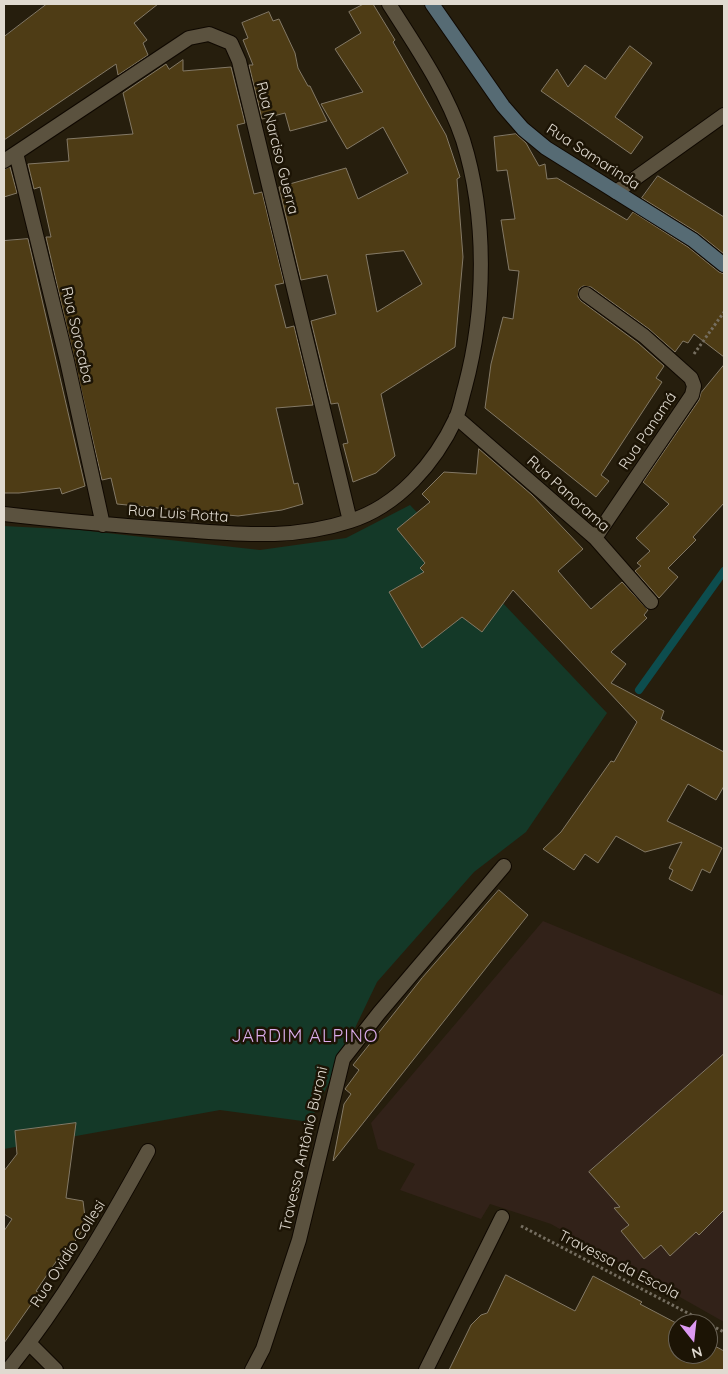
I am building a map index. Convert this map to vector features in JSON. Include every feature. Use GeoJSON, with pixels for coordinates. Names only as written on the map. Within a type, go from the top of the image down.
{"type":"FeatureCollection","features":[{"type":"Feature","properties":{"kind":"main road","name":"Rua Samarinda"},"geometry":{"type":"LineString","coordinates":[[432,4],[503,106],[523,129],[546,148],[693,240],[724,265]]}},
{"type":"Feature","properties":{"kind":"street","name":"Rua Luis Rotta"},"geometry":{"type":"LineString","coordinates":[[4,514],[103,525],[257,536],[289,534],[350,522],[394,499],[429,463],[456,417],[472,361],[481,283],[482,254],[477,211],[463,142],[450,105],[442,87],[389,4]]}},
{"type":"Feature","properties":{"kind":"street","name":"Rua Narciso Guerra"},"geometry":{"type":"LineString","coordinates":[[10,157],[189,38],[209,34],[231,43],[239,61],[350,522]]}},
{"type":"Feature","properties":{"kind":"street"},"geometry":{"type":"LineString","coordinates":[[616,192],[724,115]]}},
{"type":"Feature","properties":{"kind":"street","name":"Rua Sorocaba"},"geometry":{"type":"LineString","coordinates":[[10,157],[68,361],[103,525]]}},
{"type":"Feature","properties":{"kind":"street","name":"Rua Panamá"},"geometry":{"type":"LineString","coordinates":[[586,294],[644,336],[683,370],[691,378],[694,386],[692,395],[595,538]]}},
{"type":"Feature","properties":{"kind":"street","name":"Rua Panorama"},"geometry":{"type":"LineString","coordinates":[[456,417],[595,538],[652,602]]}},
{"type":"Feature","properties":{"kind":"street","name":"Travessa Antônio Buroni"},"geometry":{"type":"LineString","coordinates":[[252,1370],[263,1349],[299,1240],[343,1059],[379,1013],[504,866]]}},
{"type":"Feature","properties":{"kind":"street","name":"Rua Ovidio Collesi"},"geometry":{"type":"LineString","coordinates":[[8,1370],[29,1343],[111,1218],[148,1151]]}},
{"type":"Feature","properties":{"kind":"street"},"geometry":{"type":"LineString","coordinates":[[426,1370],[502,1217]]}},
{"type":"Feature","properties":{"kind":"street"},"geometry":{"type":"LineString","coordinates":[[29,1343],[56,1370]]}},
{"type":"Feature","properties":{"kind":"path"},"geometry":{"type":"LineString","coordinates":[[683,370],[724,312]]}},
{"type":"Feature","properties":{"kind":"path","name":"Travessa da Escola"},"geometry":{"type":"LineString","coordinates":[[502,1217],[724,1332]]}},
{"type":"Feature","properties":{"kind":"shaded area"},"geometry":{"type":"Polygon","coordinates":[[[543,921],[724,996],[724,1322],[718,1319],[718,1314],[710,1314],[551,1224],[490,1204],[481,1219],[400,1190],[415,1164],[378,1149],[371,1123],[543,921]]]}},
{"type":"Feature","properties":{"kind":"green space"},"geometry":{"type":"Polygon","coordinates":[[[410,505],[607,713],[526,832],[474,872],[377,982],[310,1122],[220,1110],[4,1149],[4,526],[80,530],[260,550],[346,538],[410,505]]]}},
{"type":"Feature","properties":{"kind":"building"},"geometry":{"type":"Polygon","coordinates":[[[47,4],[158,4],[134,23],[147,40],[143,43],[148,55],[118,75],[116,64],[4,140],[4,37],[47,4]]]}},
{"type":"Feature","properties":{"kind":"building"},"geometry":{"type":"Polygon","coordinates":[[[364,4],[373,4],[395,40],[393,42],[446,135],[460,177],[457,179],[463,257],[455,347],[381,394],[395,456],[376,473],[353,482],[343,444],[348,443],[338,403],[331,404],[311,321],[336,314],[327,275],[301,280],[279,187],[346,168],[358,199],[408,173],[383,127],[347,149],[321,104],[363,92],[335,49],[361,33],[349,12],[364,4]],[[404,251],[366,255],[377,312],[422,284],[404,251]]]}},
{"type":"Feature","properties":{"kind":"building"},"geometry":{"type":"Polygon","coordinates":[[[269,12],[273,21],[279,19],[295,53],[298,68],[308,86],[310,86],[327,121],[290,131],[285,113],[262,119],[249,65],[253,65],[243,40],[248,38],[242,23],[269,12]]]}},
{"type":"Feature","properties":{"kind":"building"},"geometry":{"type":"Polygon","coordinates":[[[630,46],[652,63],[615,117],[643,137],[631,154],[541,91],[557,69],[568,87],[585,65],[605,79],[630,46]]]}},
{"type":"Feature","properties":{"kind":"building"},"geometry":{"type":"Polygon","coordinates":[[[183,60],[183,71],[231,67],[245,123],[237,125],[254,194],[262,192],[284,283],[275,285],[286,328],[294,326],[313,405],[276,408],[294,484],[298,483],[303,504],[282,510],[238,516],[117,504],[111,478],[102,480],[46,237],[51,237],[40,187],[34,189],[28,164],[69,161],[67,139],[133,134],[123,93],[166,64],[169,69],[183,60]]]}},
{"type":"Feature","properties":{"kind":"building"},"geometry":{"type":"Polygon","coordinates":[[[516,134],[526,143],[539,166],[545,164],[547,179],[557,178],[627,220],[633,212],[688,247],[724,274],[724,357],[694,334],[688,343],[683,341],[675,352],[649,329],[591,287],[583,286],[579,289],[578,297],[581,301],[638,343],[664,366],[656,378],[662,382],[601,475],[609,481],[596,497],[485,408],[491,364],[503,317],[513,319],[519,271],[509,270],[501,220],[515,219],[507,170],[497,171],[494,137],[516,134]]]}},
{"type":"Feature","properties":{"kind":"building"},"geometry":{"type":"Polygon","coordinates":[[[10,167],[17,193],[4,197],[4,170],[10,167]]]}},
{"type":"Feature","properties":{"kind":"building"},"geometry":{"type":"Polygon","coordinates":[[[658,176],[724,217],[724,254],[698,233],[642,198],[658,176]]]}},
{"type":"Feature","properties":{"kind":"building"},"geometry":{"type":"Polygon","coordinates":[[[28,239],[85,486],[62,494],[60,488],[4,493],[4,241],[28,239]]]}},
{"type":"Feature","properties":{"kind":"building"},"geometry":{"type":"Polygon","coordinates":[[[724,365],[724,503],[693,537],[696,540],[668,568],[678,577],[659,598],[635,571],[641,566],[637,563],[650,551],[636,538],[669,504],[643,482],[699,400],[701,393],[724,365]]]}},
{"type":"Feature","properties":{"kind":"building"},"geometry":{"type":"Polygon","coordinates":[[[479,449],[532,495],[583,549],[558,571],[591,609],[622,582],[648,610],[644,615],[647,618],[611,652],[626,664],[611,683],[664,711],[661,719],[724,752],[724,786],[716,800],[688,784],[667,821],[722,848],[710,873],[702,869],[692,891],[669,879],[673,870],[669,868],[682,842],[645,852],[616,836],[598,863],[585,854],[574,870],[543,849],[561,832],[611,761],[614,762],[637,722],[513,590],[482,632],[462,617],[422,648],[389,592],[424,572],[420,568],[425,563],[397,529],[430,502],[422,494],[444,472],[476,474],[479,449]]]}},
{"type":"Feature","properties":{"kind":"building"},"geometry":{"type":"Polygon","coordinates":[[[499,890],[528,915],[333,1161],[344,1104],[351,1094],[345,1089],[359,1070],[353,1065],[422,978],[499,890]]]}},
{"type":"Feature","properties":{"kind":"building"},"geometry":{"type":"Polygon","coordinates":[[[724,1054],[724,1210],[699,1235],[696,1232],[670,1256],[661,1245],[644,1259],[621,1231],[629,1225],[614,1208],[620,1207],[589,1172],[724,1054]]]}},
{"type":"Feature","properties":{"kind":"building"},"geometry":{"type":"Polygon","coordinates":[[[76,1123],[66,1198],[83,1201],[86,1225],[65,1256],[62,1253],[36,1291],[39,1293],[4,1343],[4,1231],[12,1219],[4,1214],[4,1171],[17,1154],[15,1131],[76,1123]]]}},
{"type":"Feature","properties":{"kind":"building"},"geometry":{"type":"Polygon","coordinates":[[[506,1275],[575,1311],[593,1276],[642,1302],[640,1304],[668,1319],[668,1364],[718,1364],[718,1348],[724,1351],[724,1370],[449,1370],[471,1325],[481,1315],[487,1313],[506,1275]]]}},
{"type":"Feature","properties":{"kind":"waterway"},"geometry":{"type":"LineString","coordinates":[[639,690],[724,571]]}},
{"type":"Feature","properties":{"kind":"district","name":"JARDIM ALPINO"},"geometry":{"type":"Point","coordinates":[305,1037]}}]}
